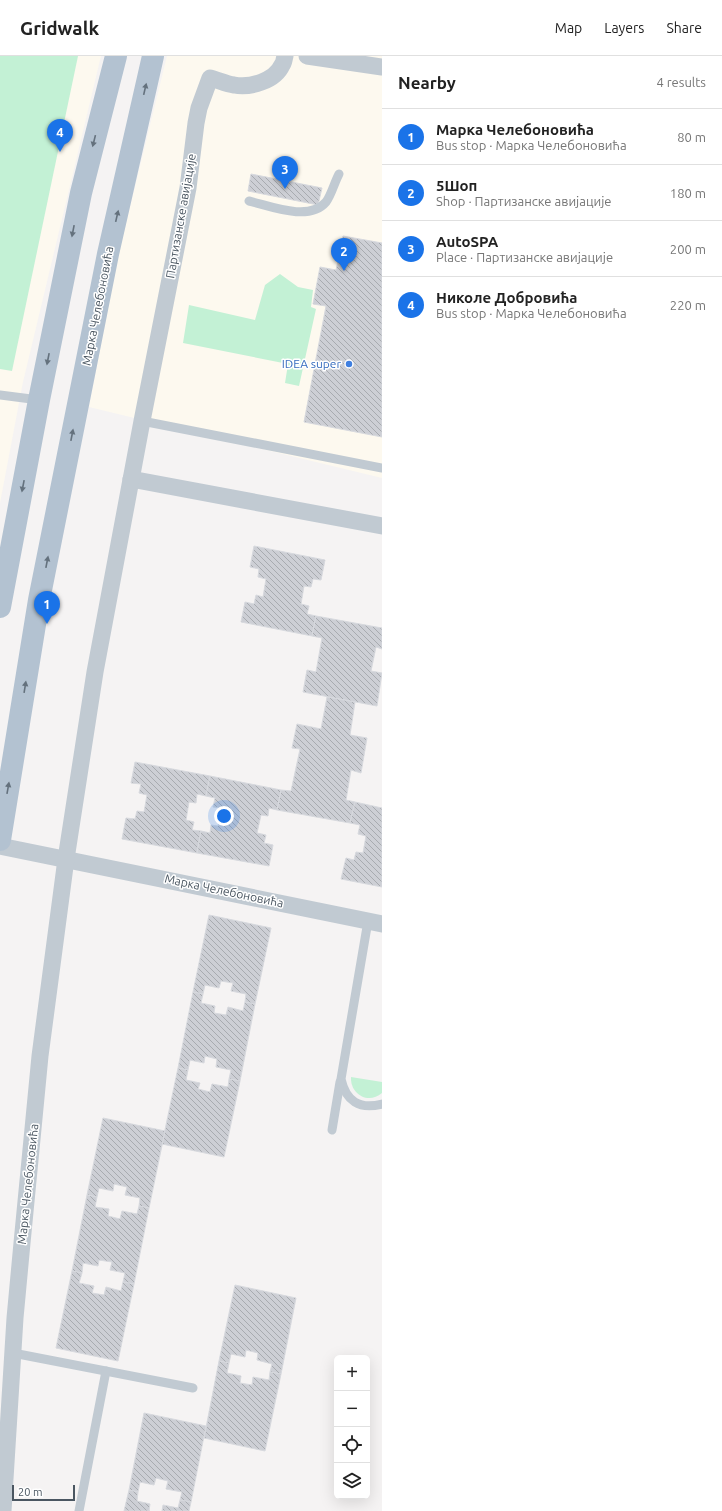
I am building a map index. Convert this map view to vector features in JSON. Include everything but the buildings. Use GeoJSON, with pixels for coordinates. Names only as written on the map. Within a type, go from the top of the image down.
{"type":"FeatureCollection","features":[{"type":"Feature","properties":{"kind":"main road"},"geometry":{"type":"LineString","coordinates":[[0,607],[39,400],[81,193],[116,56]]}},
{"type":"Feature","properties":{"kind":"main road","name":"Марка Челебоновића"},"geometry":{"type":"LineString","coordinates":[[0,840],[39,600],[108,254],[153,56]]}},
{"type":"Feature","properties":{"kind":"street","name":"Партизанске авијације"},"geometry":{"type":"LineString","coordinates":[[142,421],[188,188],[196,123],[199,108],[210,78],[244,86],[257,83],[268,79],[277,72],[282,66],[285,56]]}},
{"type":"Feature","properties":{"kind":"street"},"geometry":{"type":"LineString","coordinates":[[307,56],[382,67]]}},
{"type":"Feature","properties":{"kind":"street","name":"Марка Челебоновића"},"geometry":{"type":"LineString","coordinates":[[3,1511],[13,1353],[40,1056],[66,859],[95,672],[142,421]]}},
{"type":"Feature","properties":{"kind":"street"},"geometry":{"type":"LineString","coordinates":[[131,479],[382,526]]}},
{"type":"Feature","properties":{"kind":"street","name":"Марка Челебоновића"},"geometry":{"type":"LineString","coordinates":[[0,846],[375,922]]}},
{"type":"Feature","properties":{"kind":"lane"},"geometry":{"type":"LineString","coordinates":[[249,201],[298,213],[312,211],[326,202],[339,174]]}},
{"type":"Feature","properties":{"kind":"lane"},"geometry":{"type":"LineString","coordinates":[[0,395],[39,400]]}},
{"type":"Feature","properties":{"kind":"lane"},"geometry":{"type":"LineString","coordinates":[[142,421],[382,468]]}},
{"type":"Feature","properties":{"kind":"lane"},"geometry":{"type":"LineString","coordinates":[[332,1130],[341,1079],[375,922]]}},
{"type":"Feature","properties":{"kind":"lane"},"geometry":{"type":"LineString","coordinates":[[341,1079],[344,1090],[350,1099],[360,1105],[371,1106],[382,1104]]}},
{"type":"Feature","properties":{"kind":"lane"},"geometry":{"type":"LineString","coordinates":[[13,1353],[193,1388]]}},
{"type":"Feature","properties":{"kind":"lane"},"geometry":{"type":"LineString","coordinates":[[79,1511],[106,1371]]}},
{"type":"Feature","properties":{"kind":"shaded area"},"geometry":{"type":"Polygon","coordinates":[[[0,56],[101,56],[23,382],[0,503],[0,56]]]}},
{"type":"Feature","properties":{"kind":"shaded area"},"geometry":{"type":"Polygon","coordinates":[[[167,56],[382,56],[382,478],[89,407],[118,256],[167,56]]]}},
{"type":"Feature","properties":{"kind":"green space"},"geometry":{"type":"Polygon","coordinates":[[[0,56],[78,56],[12,371],[0,369],[0,56]]]}},
{"type":"Feature","properties":{"kind":"green space"},"geometry":{"type":"Polygon","coordinates":[[[280,274],[298,287],[313,290],[311,307],[316,309],[299,386],[285,383],[288,364],[183,343],[189,305],[255,320],[265,285],[280,274]]]}},
{"type":"Feature","properties":{"kind":"green space"},"geometry":{"type":"Polygon","coordinates":[[[351,1077],[382,1082],[382,1093],[371,1098],[361,1096],[353,1088],[351,1077]]]}},
{"type":"Feature","properties":{"kind":"place","name":"Николе Добровића"},"geometry":{"type":"Point","coordinates":[60,152]}},
{"type":"Feature","properties":{"kind":"place","name":"AutoSPA"},"geometry":{"type":"Point","coordinates":[285,189]}},
{"type":"Feature","properties":{"kind":"place","name":"5Шоп"},"geometry":{"type":"Point","coordinates":[344,271]}},
{"type":"Feature","properties":{"kind":"place","name":"IDEA super"},"geometry":{"type":"Point","coordinates":[349,364]}},
{"type":"Feature","properties":{"kind":"place","name":"Марка Челебоновића"},"geometry":{"type":"Point","coordinates":[47,624]}}]}
